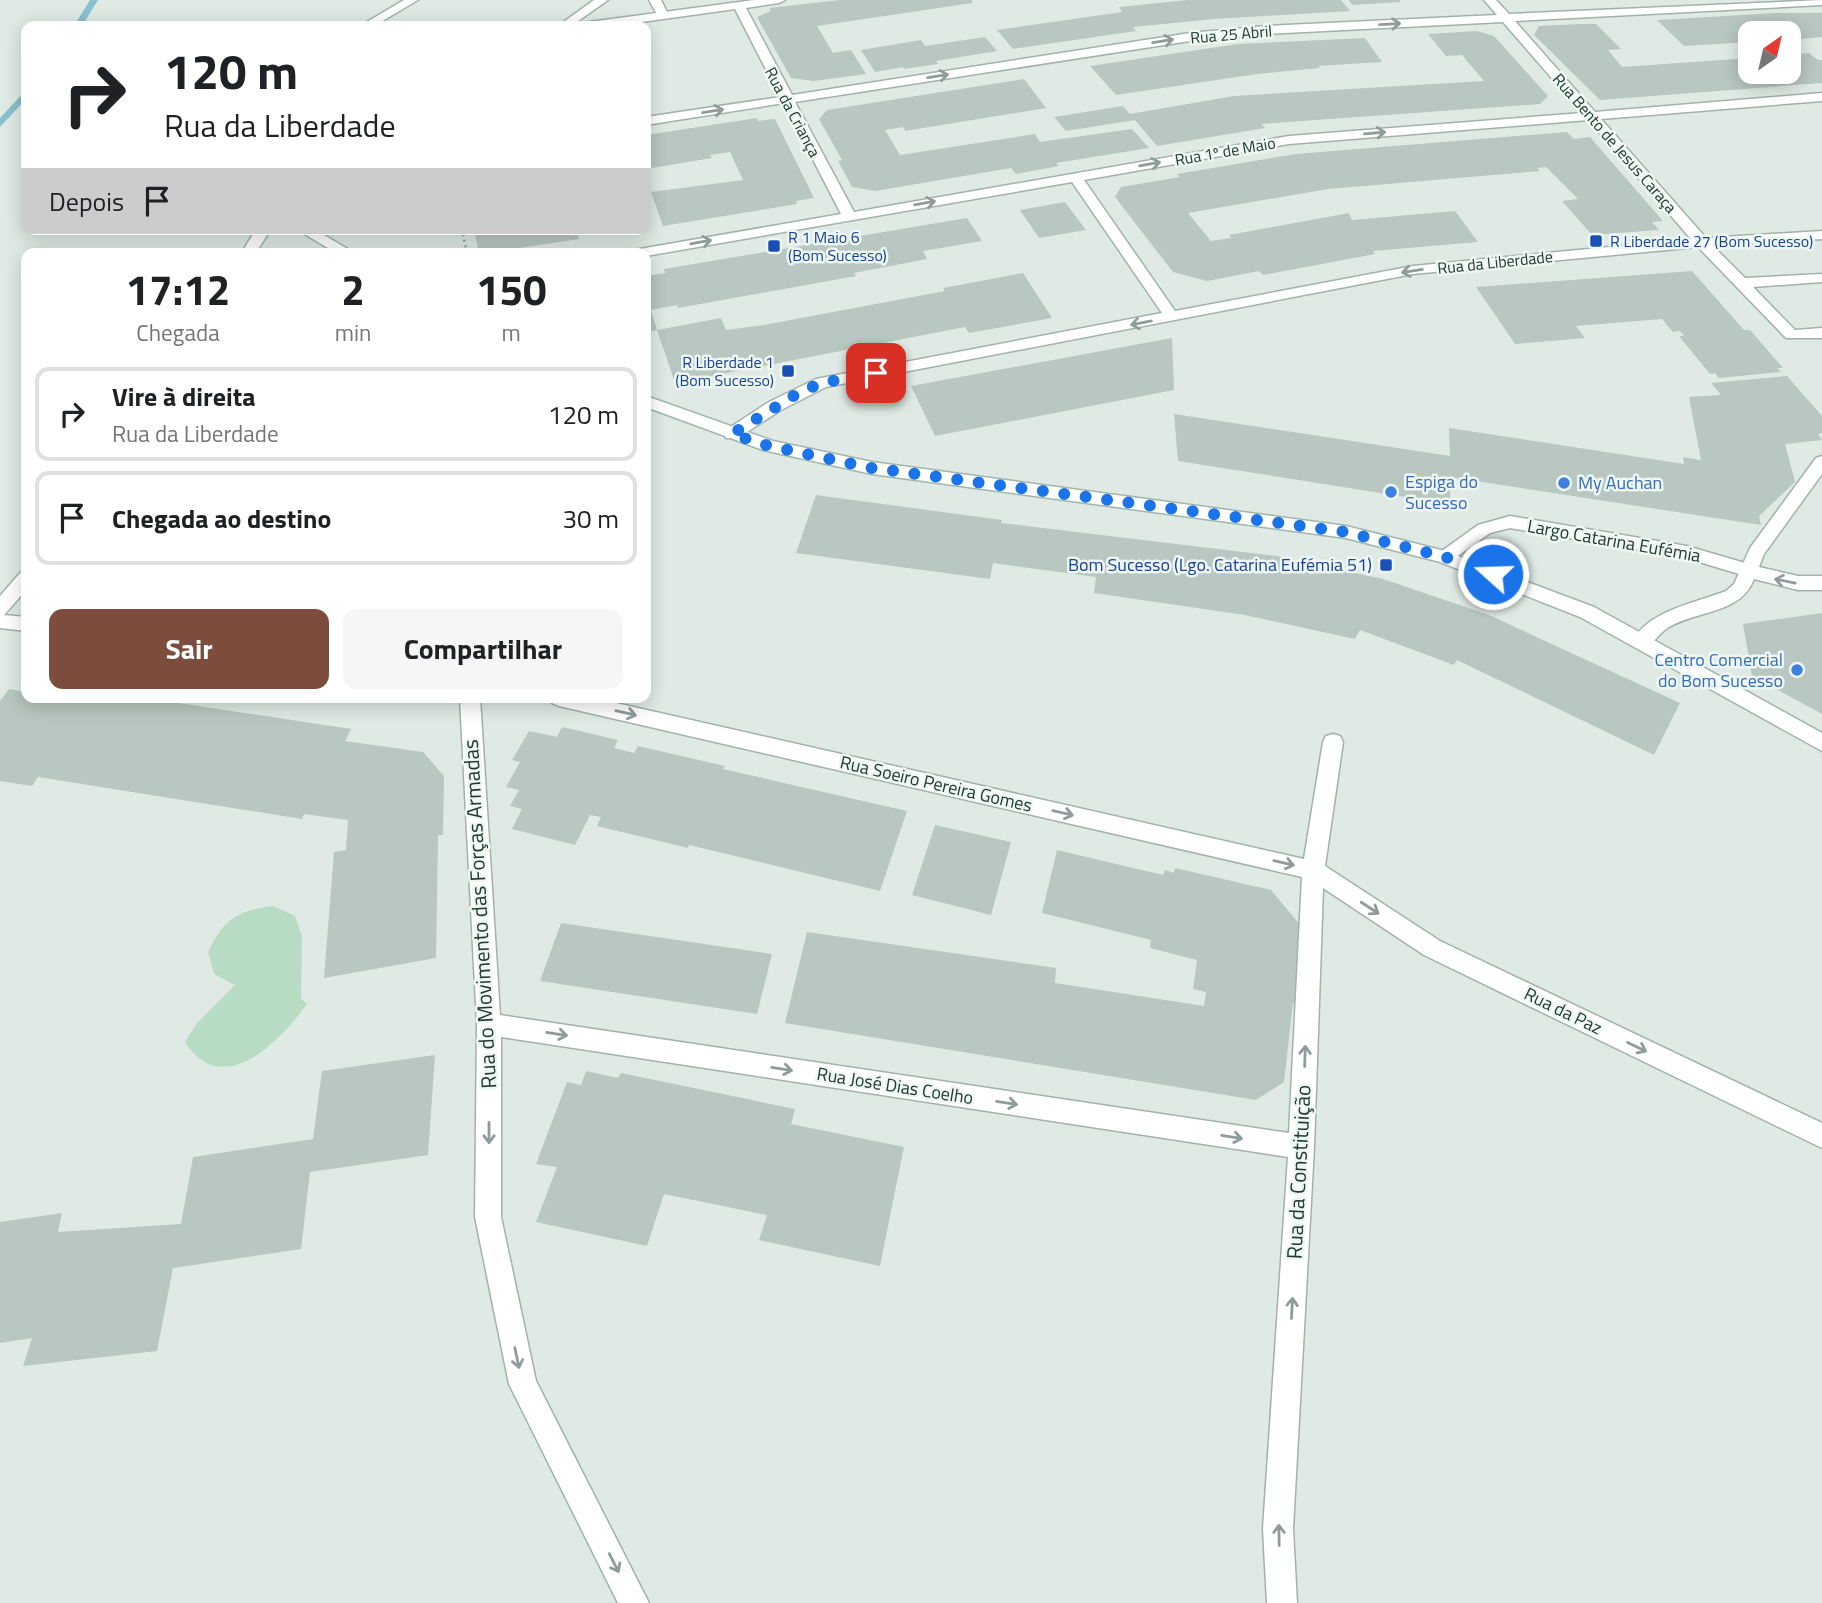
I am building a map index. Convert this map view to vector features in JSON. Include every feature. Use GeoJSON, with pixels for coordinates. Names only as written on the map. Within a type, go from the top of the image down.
{"type":"FeatureCollection","features":[{"type":"Feature","properties":{"kind":"street"},"geometry":{"type":"LineString","coordinates":[[375,21],[412,0]]}},
{"type":"Feature","properties":{"kind":"street"},"geometry":{"type":"LineString","coordinates":[[571,21],[602,0]]}},
{"type":"Feature","properties":{"kind":"street"},"geometry":{"type":"LineString","coordinates":[[655,0],[663,16]]}},
{"type":"Feature","properties":{"kind":"street"},"geometry":{"type":"LineString","coordinates":[[626,21],[779,0]]}},
{"type":"Feature","properties":{"kind":"street","name":"Rua Bento de Jesus Caraça"},"geometry":{"type":"LineString","coordinates":[[1490,0],[1702,242],[1791,335],[1822,333]]}},
{"type":"Feature","properties":{"kind":"street","name":"Rua 25 Abril"},"geometry":{"type":"LineString","coordinates":[[651,120],[1190,37],[1822,2]]}},
{"type":"Feature","properties":{"kind":"street","name":"Rua da Criança"},"geometry":{"type":"LineString","coordinates":[[739,6],[849,216]]}},
{"type":"Feature","properties":{"kind":"street","name":"Rua 1º de Maio"},"geometry":{"type":"LineString","coordinates":[[651,251],[1289,140],[1822,97]]}},
{"type":"Feature","properties":{"kind":"street"},"geometry":{"type":"LineString","coordinates":[[1074,177],[1172,317]]}},
{"type":"Feature","properties":{"kind":"street"},"geometry":{"type":"LineString","coordinates":[[314,235],[338,248]]}},
{"type":"Feature","properties":{"kind":"street","name":"Rua da Liberdade"},"geometry":{"type":"LineString","coordinates":[[732,434],[775,405],[822,383],[1413,270],[1702,242],[1822,235]]}},
{"type":"Feature","properties":{"kind":"street"},"geometry":{"type":"LineString","coordinates":[[1741,283],[1822,278]]}},
{"type":"Feature","properties":{"kind":"street"},"geometry":{"type":"LineString","coordinates":[[651,403],[769,446],[872,468],[1346,532],[1445,557],[1587,612],[1822,743]]}},
{"type":"Feature","properties":{"kind":"street"},"geometry":{"type":"LineString","coordinates":[[1642,641],[1662,622],[1733,596],[1742,587],[1756,552],[1767,534],[1822,462]]}},
{"type":"Feature","properties":{"kind":"street","name":"Largo Catarina Eufémia"},"geometry":{"type":"LineString","coordinates":[[1445,557],[1484,528],[1510,522],[1687,552],[1798,583],[1822,583]]}},
{"type":"Feature","properties":{"kind":"street"},"geometry":{"type":"LineString","coordinates":[[0,609],[21,584]]}},
{"type":"Feature","properties":{"kind":"street"},"geometry":{"type":"LineString","coordinates":[[0,621],[21,623]]}},
{"type":"Feature","properties":{"kind":"street","name":"Rua do Movimento das Forças Armadas"},"geometry":{"type":"LineString","coordinates":[[470,703],[489,1024],[488,1217],[523,1384],[634,1603]]}},
{"type":"Feature","properties":{"kind":"street","name":"Rua Soeiro Pereira Gomes"},"geometry":{"type":"LineString","coordinates":[[581,703],[1313,870]]}},
{"type":"Feature","properties":{"kind":"street","name":"Rua da Constituição"},"geometry":{"type":"LineString","coordinates":[[1282,1603],[1278,1529],[1301,1147],[1313,870],[1333,742]]}},
{"type":"Feature","properties":{"kind":"street","name":"Rua da Paz"},"geometry":{"type":"LineString","coordinates":[[1313,870],[1432,948],[1822,1136]]}},
{"type":"Feature","properties":{"kind":"street","name":"Rua José Dias Coelho"},"geometry":{"type":"LineString","coordinates":[[489,1024],[1301,1147]]}},
{"type":"Feature","properties":{"kind":"green space"},"geometry":{"type":"Polygon","coordinates":[[[273,906],[295,916],[302,936],[301,999],[307,1004],[267,1048],[233,1066],[216,1066],[200,1059],[185,1042],[197,1023],[235,985],[214,974],[208,952],[220,932],[233,918],[249,911],[273,906]]]}},
{"type":"Feature","properties":{"kind":"building"},"geometry":{"type":"Polygon","coordinates":[[[840,0],[972,0],[972,3],[817,26],[833,53],[851,50],[866,74],[814,81],[791,78],[757,17],[771,11],[769,8],[840,0]]]}},
{"type":"Feature","properties":{"kind":"building"},"geometry":{"type":"Polygon","coordinates":[[[1188,0],[1341,0],[1350,11],[1133,27],[1136,31],[1013,49],[997,30],[1122,12],[1119,7],[1188,0]]]}},
{"type":"Feature","properties":{"kind":"building"},"geometry":{"type":"Polygon","coordinates":[[[1349,0],[1400,0],[1400,2],[1352,5],[1349,0]]]}},
{"type":"Feature","properties":{"kind":"building"},"geometry":{"type":"Polygon","coordinates":[[[1822,13],[1822,37],[1801,39],[1801,21],[1738,21],[1738,43],[1684,46],[1657,20],[1822,13]]]}},
{"type":"Feature","properties":{"kind":"building"},"geometry":{"type":"Polygon","coordinates":[[[1596,24],[1621,49],[1608,50],[1622,67],[1738,59],[1738,84],[1801,84],[1801,54],[1809,53],[1822,60],[1822,83],[1600,100],[1534,35],[1539,26],[1596,24]]]}},
{"type":"Feature","properties":{"kind":"building"},"geometry":{"type":"Polygon","coordinates":[[[1477,31],[1494,36],[1548,96],[1540,104],[1261,124],[1265,128],[1157,146],[1135,120],[1066,131],[1054,117],[1123,106],[1130,114],[1234,96],[1484,81],[1462,55],[1446,56],[1428,34],[1477,31]]]}},
{"type":"Feature","properties":{"kind":"building"},"geometry":{"type":"Polygon","coordinates":[[[985,37],[997,51],[904,69],[875,72],[861,50],[921,40],[925,46],[985,37]]]}},
{"type":"Feature","properties":{"kind":"building"},"geometry":{"type":"Polygon","coordinates":[[[1365,38],[1382,62],[1318,66],[1320,68],[1257,74],[1116,95],[1090,66],[1238,44],[1365,38]]]}},
{"type":"Feature","properties":{"kind":"building"},"geometry":{"type":"Polygon","coordinates":[[[1024,79],[1046,108],[905,131],[903,127],[885,130],[900,155],[1035,134],[1040,142],[1132,129],[1149,148],[1056,163],[1059,166],[1016,174],[1011,168],[875,191],[852,187],[838,161],[842,160],[819,119],[827,110],[1024,79]]]}},
{"type":"Feature","properties":{"kind":"building"},"geometry":{"type":"Polygon","coordinates":[[[757,118],[758,121],[775,119],[814,198],[796,201],[797,204],[663,226],[651,192],[743,180],[730,152],[710,155],[712,158],[651,168],[651,134],[757,118]]]}},
{"type":"Feature","properties":{"kind":"building"},"geometry":{"type":"Polygon","coordinates":[[[1567,132],[1574,139],[1590,137],[1663,221],[1652,222],[1659,230],[1592,235],[1562,201],[1578,199],[1546,167],[1537,168],[1540,171],[1328,189],[1188,213],[1211,241],[1231,238],[1229,235],[1349,213],[1352,220],[1455,211],[1478,242],[1373,251],[1375,254],[1263,275],[1259,271],[1207,281],[1173,272],[1115,197],[1121,187],[1180,177],[1177,174],[1296,154],[1567,132]]]}},
{"type":"Feature","properties":{"kind":"building"},"geometry":{"type":"Polygon","coordinates":[[[1065,202],[1086,230],[1039,238],[1020,210],[1065,202]]]}},
{"type":"Feature","properties":{"kind":"building"},"geometry":{"type":"Polygon","coordinates":[[[967,218],[982,241],[923,251],[927,259],[854,273],[856,276],[678,308],[677,305],[651,310],[651,275],[665,273],[664,269],[967,218]]]}},
{"type":"Feature","properties":{"kind":"building"},"geometry":{"type":"Polygon","coordinates":[[[475,235],[578,235],[579,239],[519,248],[478,248],[475,235]]]}},
{"type":"Feature","properties":{"kind":"building"},"geometry":{"type":"Polygon","coordinates":[[[1692,271],[1744,330],[1750,330],[1783,368],[1777,368],[1781,372],[1719,378],[1715,373],[1710,374],[1679,336],[1684,336],[1680,331],[1673,332],[1662,319],[1576,326],[1585,338],[1515,344],[1476,287],[1692,271]]]}},
{"type":"Feature","properties":{"kind":"building"},"geometry":{"type":"Polygon","coordinates":[[[1023,273],[1052,318],[969,333],[965,327],[675,383],[657,330],[721,318],[726,330],[764,325],[945,291],[943,288],[1023,273]]]}},
{"type":"Feature","properties":{"kind":"building"},"geometry":{"type":"Polygon","coordinates":[[[651,310],[657,330],[651,331],[651,310]]]}},
{"type":"Feature","properties":{"kind":"building"},"geometry":{"type":"Polygon","coordinates":[[[1172,338],[1174,390],[935,436],[911,386],[1172,338]]]}},
{"type":"Feature","properties":{"kind":"building"},"geometry":{"type":"Polygon","coordinates":[[[1787,376],[1822,416],[1822,433],[1818,434],[1822,440],[1785,444],[1795,482],[1759,516],[1761,525],[1450,477],[1450,504],[1178,461],[1174,414],[1450,456],[1449,428],[1684,464],[1683,457],[1701,460],[1689,397],[1721,395],[1711,383],[1787,376]]]}},
{"type":"Feature","properties":{"kind":"building"},"geometry":{"type":"Polygon","coordinates":[[[816,495],[1002,520],[1001,523],[1277,556],[1383,579],[1489,615],[1680,703],[1654,755],[1457,660],[1454,665],[1360,630],[1355,639],[1245,615],[1094,593],[1096,577],[993,563],[990,579],[796,553],[816,495]]]}},
{"type":"Feature","properties":{"kind":"building"},"geometry":{"type":"Polygon","coordinates":[[[1822,613],[1822,714],[1752,676],[1743,624],[1822,613]]]}},
{"type":"Feature","properties":{"kind":"building"},"geometry":{"type":"Polygon","coordinates":[[[9,689],[21,691],[21,703],[179,703],[351,729],[345,741],[423,752],[444,776],[443,835],[438,835],[436,958],[324,978],[334,852],[346,850],[348,820],[304,814],[302,819],[38,777],[32,786],[0,781],[0,701],[9,689]]]}},
{"type":"Feature","properties":{"kind":"building"},"geometry":{"type":"Polygon","coordinates":[[[562,727],[618,740],[614,748],[634,753],[638,746],[725,766],[723,769],[907,811],[880,891],[597,826],[601,817],[590,815],[575,845],[512,829],[522,809],[510,806],[519,790],[506,787],[520,762],[512,760],[529,731],[557,737],[562,727]]]}},
{"type":"Feature","properties":{"kind":"building"},"geometry":{"type":"Polygon","coordinates":[[[935,825],[1011,842],[991,915],[912,895],[935,825]]]}},
{"type":"Feature","properties":{"kind":"building"},"geometry":{"type":"Polygon","coordinates":[[[1057,850],[1163,875],[1165,870],[1174,873],[1175,868],[1271,890],[1307,933],[1299,1005],[1293,1003],[1284,1082],[1256,1100],[785,1023],[807,932],[1056,968],[1055,983],[1204,1006],[1206,992],[1193,989],[1197,960],[1150,948],[1151,940],[1042,913],[1057,850]]]}},
{"type":"Feature","properties":{"kind":"building"},"geometry":{"type":"Polygon","coordinates":[[[561,923],[772,954],[757,1014],[540,981],[561,923]]]}},
{"type":"Feature","properties":{"kind":"building"},"geometry":{"type":"Polygon","coordinates":[[[435,1055],[428,1155],[310,1172],[301,1249],[173,1268],[157,1351],[23,1366],[32,1338],[0,1343],[0,1222],[62,1213],[58,1232],[181,1224],[193,1157],[313,1139],[322,1071],[435,1055]]]}},
{"type":"Feature","properties":{"kind":"building"},"geometry":{"type":"Polygon","coordinates":[[[586,1071],[618,1078],[621,1073],[795,1109],[791,1124],[904,1147],[880,1266],[759,1240],[767,1215],[664,1194],[647,1246],[536,1222],[557,1167],[536,1164],[567,1082],[581,1085],[586,1071]]]}},
{"type":"Feature","properties":{"kind":"waterway"},"geometry":{"type":"LineString","coordinates":[[81,21],[94,0]]}},
{"type":"Feature","properties":{"kind":"waterway"},"geometry":{"type":"LineString","coordinates":[[0,124],[21,99]]}},
{"type":"Feature","properties":{"kind":"place","name":"R Liberdade 27 (Bom Sucesso)"},"geometry":{"type":"Point","coordinates":[1596,241]}},
{"type":"Feature","properties":{"kind":"place","name":"R 1 Maio 6 (Bom Sucesso)"},"geometry":{"type":"Point","coordinates":[774,246]}},
{"type":"Feature","properties":{"kind":"place","name":"R Liberdade 1 (Bom Sucesso)"},"geometry":{"type":"Point","coordinates":[788,371]}},
{"type":"Feature","properties":{"kind":"place","name":"My Auchan"},"geometry":{"type":"Point","coordinates":[1564,483]}},
{"type":"Feature","properties":{"kind":"place","name":"Espiga do Sucesso"},"geometry":{"type":"Point","coordinates":[1391,492]}},
{"type":"Feature","properties":{"kind":"place","name":"Bom Sucesso (Lgo. Catarina Eufémia 51)"},"geometry":{"type":"Point","coordinates":[1386,565]}},
{"type":"Feature","properties":{"kind":"place","name":"Centro Comercial do Bom Sucesso"},"geometry":{"type":"Point","coordinates":[1797,670]}},
{"type":"Feature","properties":{"kind":"route"},"geometry":{"type":"LineString","coordinates":[[876,373],[822,383],[800,392],[732,434],[769,446],[872,468],[1346,532],[1445,557],[1493,574]]}}]}
